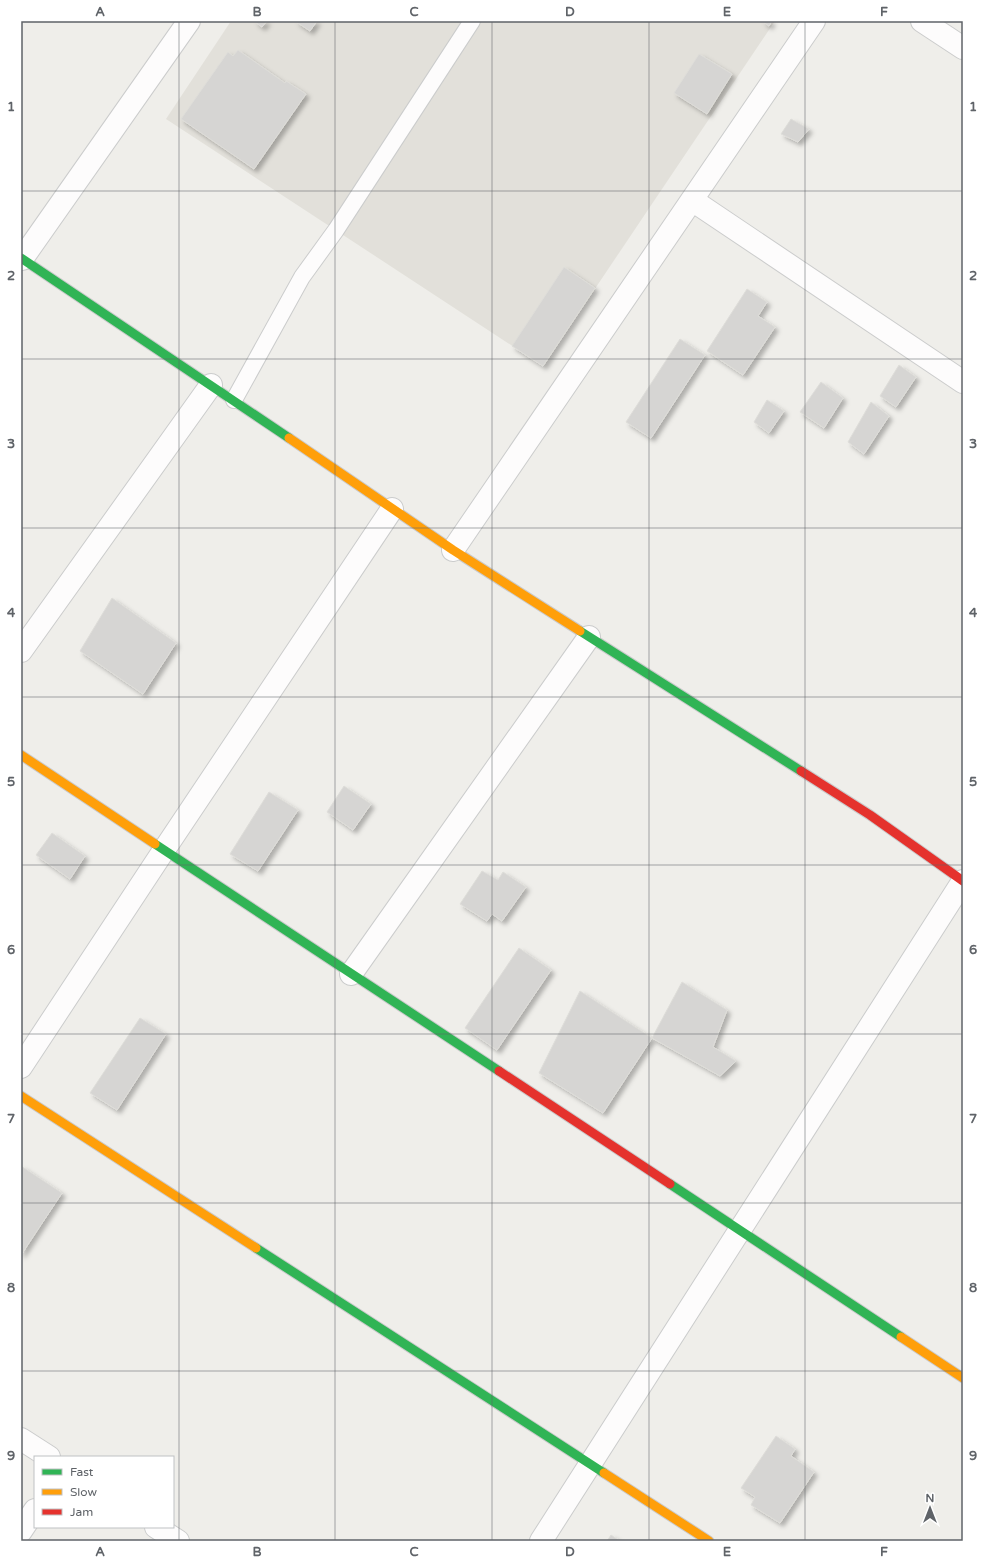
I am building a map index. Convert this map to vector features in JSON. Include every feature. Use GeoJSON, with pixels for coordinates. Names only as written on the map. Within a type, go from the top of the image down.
{"type":"FeatureCollection","features":[{"type":"Feature","properties":{"kind":"street"},"geometry":{"type":"LineString","coordinates":[[189,21],[21,258],[234,400],[452,550],[870,815],[963,881],[541,1541]]}},
{"type":"Feature","properties":{"kind":"street"},"geometry":{"type":"LineString","coordinates":[[452,550],[814,21]]}},
{"type":"Feature","properties":{"kind":"street"},"geometry":{"type":"LineString","coordinates":[[922,21],[963,48]]}},
{"type":"Feature","properties":{"kind":"street"},"geometry":{"type":"LineString","coordinates":[[692,200],[963,382]]}},
{"type":"Feature","properties":{"kind":"street"},"geometry":{"type":"LineString","coordinates":[[21,650],[211,385]]}},
{"type":"Feature","properties":{"kind":"street"},"geometry":{"type":"LineString","coordinates":[[21,1067],[392,509]]}},
{"type":"Feature","properties":{"kind":"street"},"geometry":{"type":"LineString","coordinates":[[352,974],[589,636]]}},
{"type":"Feature","properties":{"kind":"street"},"geometry":{"type":"LineString","coordinates":[[21,755],[963,1378]]}},
{"type":"Feature","properties":{"kind":"street"},"geometry":{"type":"LineString","coordinates":[[21,1096],[709,1541]]}},
{"type":"Feature","properties":{"kind":"street"},"geometry":{"type":"LineString","coordinates":[[21,1439],[47,1456]]}},
{"type":"Feature","properties":{"kind":"street"},"geometry":{"type":"LineString","coordinates":[[21,1531],[34,1512]]}},
{"type":"Feature","properties":{"kind":"street"},"geometry":{"type":"LineString","coordinates":[[158,1528],[178,1541]]}},
{"type":"Feature","properties":{"kind":"lane"},"geometry":{"type":"LineString","coordinates":[[234,400],[302,276],[336,230],[472,21]]}},
{"type":"Feature","properties":{"kind":"shaded area"},"geometry":{"type":"Polygon","coordinates":[[[231,21],[775,21],[543,366],[166,119],[231,21]]]}},
{"type":"Feature","properties":{"kind":"building"},"geometry":{"type":"Polygon","coordinates":[[[254,21],[267,21],[262,27],[254,21]]]}},
{"type":"Feature","properties":{"kind":"building"},"geometry":{"type":"Polygon","coordinates":[[[295,21],[317,21],[310,31],[295,21]]]}},
{"type":"Feature","properties":{"kind":"building"},"geometry":{"type":"Polygon","coordinates":[[[762,21],[772,21],[769,26],[762,21]]]}},
{"type":"Feature","properties":{"kind":"building"},"geometry":{"type":"Polygon","coordinates":[[[238,50],[285,83],[286,81],[306,94],[254,169],[181,119],[228,52],[233,56],[238,50]]]}},
{"type":"Feature","properties":{"kind":"building"},"geometry":{"type":"Polygon","coordinates":[[[699,54],[732,74],[707,114],[674,93],[699,54]]]}},
{"type":"Feature","properties":{"kind":"building"},"geometry":{"type":"Polygon","coordinates":[[[791,119],[809,129],[798,142],[781,134],[791,119]]]}},
{"type":"Feature","properties":{"kind":"building"},"geometry":{"type":"Polygon","coordinates":[[[564,267],[595,288],[543,366],[512,346],[564,267]]]}},
{"type":"Feature","properties":{"kind":"building"},"geometry":{"type":"Polygon","coordinates":[[[747,289],[767,302],[758,316],[775,327],[743,375],[707,351],[747,289]]]}},
{"type":"Feature","properties":{"kind":"building"},"geometry":{"type":"Polygon","coordinates":[[[680,339],[705,355],[651,438],[626,422],[680,339]]]}},
{"type":"Feature","properties":{"kind":"building"},"geometry":{"type":"Polygon","coordinates":[[[899,365],[916,377],[896,407],[880,396],[899,365]]]}},
{"type":"Feature","properties":{"kind":"building"},"geometry":{"type":"Polygon","coordinates":[[[821,382],[843,398],[824,428],[800,412],[821,382]]]}},
{"type":"Feature","properties":{"kind":"building"},"geometry":{"type":"Polygon","coordinates":[[[767,400],[784,411],[769,433],[754,422],[767,400]]]}},
{"type":"Feature","properties":{"kind":"building"},"geometry":{"type":"Polygon","coordinates":[[[871,402],[889,416],[864,454],[848,442],[871,402]]]}},
{"type":"Feature","properties":{"kind":"building"},"geometry":{"type":"Polygon","coordinates":[[[112,598],[176,643],[143,694],[80,651],[112,598]]]}},
{"type":"Feature","properties":{"kind":"building"},"geometry":{"type":"Polygon","coordinates":[[[344,786],[371,804],[353,830],[327,812],[344,786]]]}},
{"type":"Feature","properties":{"kind":"building"},"geometry":{"type":"Polygon","coordinates":[[[269,792],[298,810],[258,871],[230,854],[269,792]]]}},
{"type":"Feature","properties":{"kind":"building"},"geometry":{"type":"Polygon","coordinates":[[[52,833],[85,856],[70,879],[36,855],[52,833]]]}},
{"type":"Feature","properties":{"kind":"building"},"geometry":{"type":"Polygon","coordinates":[[[482,871],[498,880],[503,872],[526,887],[502,921],[492,914],[487,921],[460,904],[482,871]]]}},
{"type":"Feature","properties":{"kind":"building"},"geometry":{"type":"Polygon","coordinates":[[[519,948],[551,970],[497,1050],[465,1028],[519,948]]]}},
{"type":"Feature","properties":{"kind":"building"},"geometry":{"type":"Polygon","coordinates":[[[682,982],[727,1010],[713,1047],[736,1061],[720,1076],[652,1038],[682,982]]]}},
{"type":"Feature","properties":{"kind":"building"},"geometry":{"type":"Polygon","coordinates":[[[580,991],[652,1038],[603,1113],[539,1073],[580,991]]]}},
{"type":"Feature","properties":{"kind":"building"},"geometry":{"type":"Polygon","coordinates":[[[140,1018],[166,1034],[117,1110],[90,1093],[140,1018]]]}},
{"type":"Feature","properties":{"kind":"building"},"geometry":{"type":"Polygon","coordinates":[[[21,1166],[62,1193],[21,1255],[21,1166]]]}},
{"type":"Feature","properties":{"kind":"building"},"geometry":{"type":"Polygon","coordinates":[[[776,1436],[795,1449],[791,1456],[814,1472],[780,1523],[751,1505],[755,1497],[741,1488],[776,1436]]]}},
{"type":"Feature","properties":{"kind":"building"},"geometry":{"type":"Polygon","coordinates":[[[611,1535],[620,1541],[607,1541],[611,1535]]]}},
{"type":"Feature","properties":{"kind":"traffic: fast"},"geometry":{"type":"LineString","coordinates":[[21,258],[289,438]]}},
{"type":"Feature","properties":{"kind":"traffic: fast"},"geometry":{"type":"LineString","coordinates":[[580,631],[801,771]]}},
{"type":"Feature","properties":{"kind":"traffic: fast"},"geometry":{"type":"LineString","coordinates":[[155,844],[499,1071]]}},
{"type":"Feature","properties":{"kind":"traffic: fast"},"geometry":{"type":"LineString","coordinates":[[670,1184],[901,1337]]}},
{"type":"Feature","properties":{"kind":"traffic: fast"},"geometry":{"type":"LineString","coordinates":[[256,1248],[604,1473]]}},
{"type":"Feature","properties":{"kind":"traffic: slow"},"geometry":{"type":"LineString","coordinates":[[289,438],[453,550],[580,631]]}},
{"type":"Feature","properties":{"kind":"traffic: slow"},"geometry":{"type":"LineString","coordinates":[[21,755],[155,844]]}},
{"type":"Feature","properties":{"kind":"traffic: slow"},"geometry":{"type":"LineString","coordinates":[[21,1096],[256,1248]]}},
{"type":"Feature","properties":{"kind":"traffic: slow"},"geometry":{"type":"LineString","coordinates":[[901,1337],[963,1378]]}},
{"type":"Feature","properties":{"kind":"traffic: slow"},"geometry":{"type":"LineString","coordinates":[[604,1473],[709,1541]]}},
{"type":"Feature","properties":{"kind":"traffic: jam"},"geometry":{"type":"LineString","coordinates":[[801,771],[870,815],[963,881]]}},
{"type":"Feature","properties":{"kind":"traffic: jam"},"geometry":{"type":"LineString","coordinates":[[499,1071],[670,1184]]}}]}
